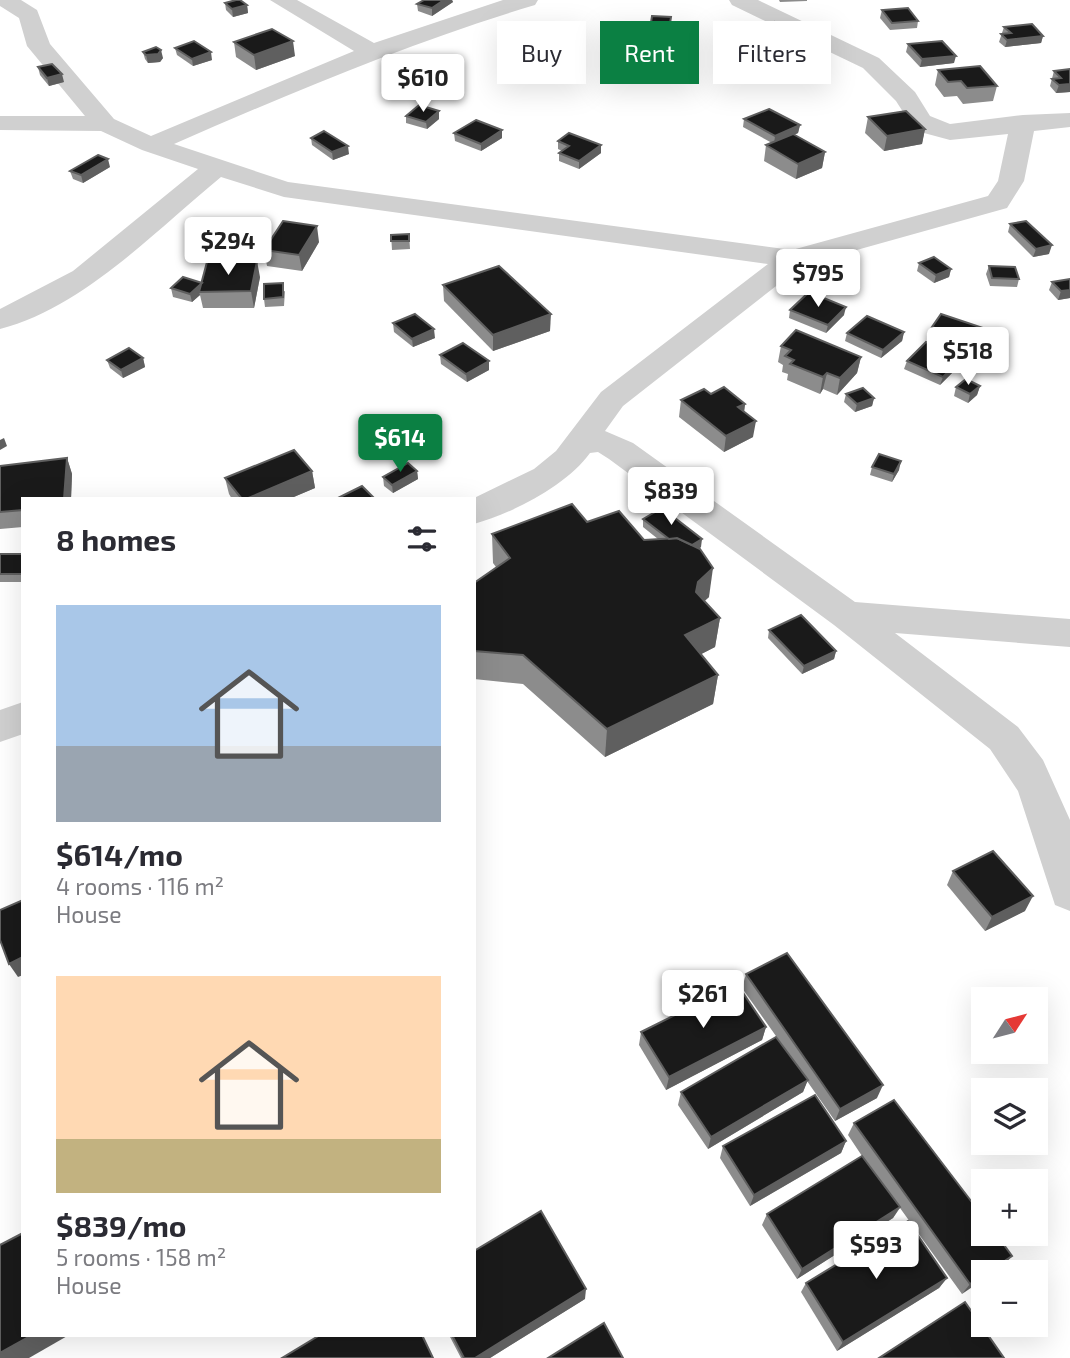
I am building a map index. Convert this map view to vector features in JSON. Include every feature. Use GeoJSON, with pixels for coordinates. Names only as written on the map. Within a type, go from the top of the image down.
{"type":"FeatureCollection","features":[{"type":"Feature","properties":{"kind":"street"},"geometry":{"type":"LineString","coordinates":[[6,0],[29,15],[39,46],[105,124]]}},
{"type":"Feature","properties":{"kind":"street"},"geometry":{"type":"LineString","coordinates":[[281,0],[370,51]]}},
{"type":"Feature","properties":{"kind":"street"},"geometry":{"type":"LineString","coordinates":[[151,145],[370,51],[466,17],[527,0]]}},
{"type":"Feature","properties":{"kind":"street"},"geometry":{"type":"LineString","coordinates":[[740,0],[871,64],[906,97],[916,116],[933,128],[950,132],[1023,122],[1070,120]]}},
{"type":"Feature","properties":{"kind":"street"},"geometry":{"type":"LineString","coordinates":[[476,511],[546,477],[582,443],[612,399],[793,259],[998,202],[1011,181],[1023,122]]}},
{"type":"Feature","properties":{"kind":"street"},"geometry":{"type":"LineString","coordinates":[[0,123],[105,124],[151,145],[284,189],[793,259]]}},
{"type":"Feature","properties":{"kind":"street"},"geometry":{"type":"LineString","coordinates":[[0,320],[54,295],[83,277],[215,168]]}},
{"type":"Feature","properties":{"kind":"street"},"geometry":{"type":"LineString","coordinates":[[582,443],[604,441],[621,451],[847,615],[1004,738],[1023,757],[1037,781],[1070,892]]}},
{"type":"Feature","properties":{"kind":"street"},"geometry":{"type":"LineString","coordinates":[[847,615],[1070,633]]}},
{"type":"Feature","properties":{"kind":"street"},"geometry":{"type":"LineString","coordinates":[[0,726],[21,718]]}},
{"type":"Feature","properties":{"kind":"building"},"geometry":{"type":"Polygon","coordinates":[[[236,0],[247,5],[232,9],[225,3],[236,0]]]}},
{"type":"Feature","properties":{"kind":"building"},"geometry":{"type":"Polygon","coordinates":[[[424,0],[444,0],[432,8],[417,4],[424,0]]]}},
{"type":"Feature","properties":{"kind":"building"},"geometry":{"type":"Polygon","coordinates":[[[908,8],[918,21],[892,23],[882,10],[908,8]]]}},
{"type":"Feature","properties":{"kind":"building"},"geometry":{"type":"Polygon","coordinates":[[[652,16],[671,17],[670,21],[651,21],[652,16]]]}},
{"type":"Feature","properties":{"kind":"building"},"geometry":{"type":"Polygon","coordinates":[[[1032,24],[1043,36],[1007,40],[1001,34],[1011,33],[1004,27],[1032,24]]]}},
{"type":"Feature","properties":{"kind":"building"},"geometry":{"type":"Polygon","coordinates":[[[272,29],[293,41],[254,55],[234,42],[272,29]]]}},
{"type":"Feature","properties":{"kind":"building"},"geometry":{"type":"Polygon","coordinates":[[[194,41],[211,52],[192,59],[175,48],[194,41]]]}},
{"type":"Feature","properties":{"kind":"building"},"geometry":{"type":"Polygon","coordinates":[[[942,41],[956,56],[922,59],[908,44],[942,41]]]}},
{"type":"Feature","properties":{"kind":"building"},"geometry":{"type":"Polygon","coordinates":[[[156,47],[161,50],[158,54],[146,55],[143,52],[156,47]]]}},
{"type":"Feature","properties":{"kind":"building"},"geometry":{"type":"Polygon","coordinates":[[[52,64],[62,74],[47,78],[38,67],[52,64]]]}},
{"type":"Feature","properties":{"kind":"building"},"geometry":{"type":"Polygon","coordinates":[[[980,66],[997,86],[967,88],[961,81],[948,82],[938,70],[980,66]]]}},
{"type":"Feature","properties":{"kind":"building"},"geometry":{"type":"Polygon","coordinates":[[[1070,69],[1070,84],[1059,85],[1052,79],[1061,78],[1054,71],[1070,69]]]}},
{"type":"Feature","properties":{"kind":"building"},"geometry":{"type":"Polygon","coordinates":[[[419,105],[439,111],[426,122],[406,116],[419,105]]]}},
{"type":"Feature","properties":{"kind":"building"},"geometry":{"type":"Polygon","coordinates":[[[769,109],[800,125],[775,136],[744,119],[769,109]]]}},
{"type":"Feature","properties":{"kind":"building"},"geometry":{"type":"Polygon","coordinates":[[[906,111],[925,129],[887,136],[868,117],[906,111]]]}},
{"type":"Feature","properties":{"kind":"building"},"geometry":{"type":"Polygon","coordinates":[[[476,120],[502,130],[481,144],[454,133],[476,120]]]}},
{"type":"Feature","properties":{"kind":"building"},"geometry":{"type":"Polygon","coordinates":[[[324,131],[348,146],[332,152],[311,138],[324,131]]]}},
{"type":"Feature","properties":{"kind":"building"},"geometry":{"type":"Polygon","coordinates":[[[569,133],[601,145],[579,161],[559,153],[569,146],[558,141],[569,133]]]}},
{"type":"Feature","properties":{"kind":"building"},"geometry":{"type":"Polygon","coordinates":[[[793,134],[825,152],[798,164],[766,145],[793,134]]]}},
{"type":"Feature","properties":{"kind":"building"},"geometry":{"type":"Polygon","coordinates":[[[98,155],[108,159],[81,175],[70,171],[98,155]]]}},
{"type":"Feature","properties":{"kind":"building"},"geometry":{"type":"Polygon","coordinates":[[[283,221],[317,226],[299,255],[264,250],[283,221]]]}},
{"type":"Feature","properties":{"kind":"building"},"geometry":{"type":"Polygon","coordinates":[[[1026,221],[1052,245],[1036,249],[1010,224],[1026,221]]]}},
{"type":"Feature","properties":{"kind":"building"},"geometry":{"type":"Polygon","coordinates":[[[409,234],[409,241],[391,241],[391,235],[409,234]]]}},
{"type":"Feature","properties":{"kind":"building"},"geometry":{"type":"Polygon","coordinates":[[[934,257],[951,269],[936,275],[919,263],[934,257]]]}},
{"type":"Feature","properties":{"kind":"building"},"geometry":{"type":"Polygon","coordinates":[[[257,261],[251,291],[199,292],[207,262],[257,261]]]}},
{"type":"Feature","properties":{"kind":"building"},"geometry":{"type":"Polygon","coordinates":[[[499,266],[551,314],[493,335],[443,285],[499,266]]]}},
{"type":"Feature","properties":{"kind":"building"},"geometry":{"type":"Polygon","coordinates":[[[989,266],[1015,267],[1019,279],[992,278],[989,266]]]}},
{"type":"Feature","properties":{"kind":"building"},"geometry":{"type":"Polygon","coordinates":[[[183,277],[202,283],[190,294],[171,288],[183,277]]]}},
{"type":"Feature","properties":{"kind":"building"},"geometry":{"type":"Polygon","coordinates":[[[1070,279],[1070,290],[1061,291],[1052,282],[1070,279]]]}},
{"type":"Feature","properties":{"kind":"building"},"geometry":{"type":"Polygon","coordinates":[[[283,283],[283,297],[264,299],[264,284],[283,283]]]}},
{"type":"Feature","properties":{"kind":"building"},"geometry":{"type":"Polygon","coordinates":[[[809,292],[846,307],[828,325],[790,310],[809,292]]]}},
{"type":"Feature","properties":{"kind":"building"},"geometry":{"type":"Polygon","coordinates":[[[415,314],[434,329],[412,339],[393,323],[415,314]]]}},
{"type":"Feature","properties":{"kind":"building"},"geometry":{"type":"Polygon","coordinates":[[[941,314],[989,330],[981,343],[932,327],[941,314]]]}},
{"type":"Feature","properties":{"kind":"building"},"geometry":{"type":"Polygon","coordinates":[[[867,316],[904,332],[883,350],[847,333],[867,316]]]}},
{"type":"Feature","properties":{"kind":"building"},"geometry":{"type":"Polygon","coordinates":[[[796,330],[861,357],[840,378],[827,373],[823,377],[790,364],[794,360],[785,356],[791,350],[781,346],[796,330]]]}},
{"type":"Feature","properties":{"kind":"building"},"geometry":{"type":"Polygon","coordinates":[[[926,342],[962,357],[943,377],[907,361],[926,342]]]}},
{"type":"Feature","properties":{"kind":"building"},"geometry":{"type":"Polygon","coordinates":[[[463,343],[489,361],[466,374],[440,355],[463,343]]]}},
{"type":"Feature","properties":{"kind":"building"},"geometry":{"type":"Polygon","coordinates":[[[129,348],[143,358],[121,370],[107,360],[129,348]]]}},
{"type":"Feature","properties":{"kind":"building"},"geometry":{"type":"Polygon","coordinates":[[[966,379],[980,386],[970,394],[956,387],[966,379]]]}},
{"type":"Feature","properties":{"kind":"building"},"geometry":{"type":"Polygon","coordinates":[[[724,387],[745,404],[738,407],[756,421],[726,436],[681,400],[704,389],[711,394],[724,387]]]}},
{"type":"Feature","properties":{"kind":"building"},"geometry":{"type":"Polygon","coordinates":[[[863,388],[874,398],[857,404],[846,394],[863,388]]]}},
{"type":"Feature","properties":{"kind":"building"},"geometry":{"type":"Polygon","coordinates":[[[294,450],[312,471],[251,497],[240,497],[225,478],[294,450]]]}},
{"type":"Feature","properties":{"kind":"building"},"geometry":{"type":"Polygon","coordinates":[[[879,454],[901,461],[894,474],[872,467],[879,454]]]}},
{"type":"Feature","properties":{"kind":"building"},"geometry":{"type":"Polygon","coordinates":[[[67,458],[64,497],[21,497],[21,510],[0,512],[0,466],[67,458]]]}},
{"type":"Feature","properties":{"kind":"building"},"geometry":{"type":"Polygon","coordinates":[[[408,463],[417,471],[392,485],[383,477],[408,463]]]}},
{"type":"Feature","properties":{"kind":"building"},"geometry":{"type":"Polygon","coordinates":[[[362,486],[373,497],[340,497],[362,486]]]}},
{"type":"Feature","properties":{"kind":"building"},"geometry":{"type":"Polygon","coordinates":[[[572,504],[587,522],[619,511],[644,540],[677,538],[700,549],[713,568],[698,582],[696,592],[720,618],[685,635],[718,675],[607,729],[523,655],[476,651],[476,582],[510,558],[492,534],[572,504]]]}},
{"type":"Feature","properties":{"kind":"building"},"geometry":{"type":"Polygon","coordinates":[[[662,508],[702,539],[692,545],[677,538],[669,539],[643,519],[662,508]]]}},
{"type":"Feature","properties":{"kind":"building"},"geometry":{"type":"Polygon","coordinates":[[[0,554],[21,554],[21,574],[0,574],[0,554]]]}},
{"type":"Feature","properties":{"kind":"building"},"geometry":{"type":"Polygon","coordinates":[[[801,615],[836,651],[804,666],[769,630],[801,615]]]}},
{"type":"Feature","properties":{"kind":"building"},"geometry":{"type":"Polygon","coordinates":[[[993,851],[1033,896],[992,917],[953,871],[993,851]]]}},
{"type":"Feature","properties":{"kind":"building"},"geometry":{"type":"Polygon","coordinates":[[[21,901],[21,958],[9,964],[0,940],[0,910],[21,901]]]}},
{"type":"Feature","properties":{"kind":"building"},"geometry":{"type":"Polygon","coordinates":[[[787,953],[883,1085],[840,1109],[746,974],[787,953]]]}},
{"type":"Feature","properties":{"kind":"building"},"geometry":{"type":"Polygon","coordinates":[[[737,984],[766,1027],[669,1077],[641,1032],[737,984]]]}},
{"type":"Feature","properties":{"kind":"building"},"geometry":{"type":"Polygon","coordinates":[[[776,1037],[808,1080],[711,1137],[681,1092],[776,1037]]]}},
{"type":"Feature","properties":{"kind":"building"},"geometry":{"type":"Polygon","coordinates":[[[815,1095],[846,1141],[754,1195],[723,1146],[815,1095]]]}},
{"type":"Feature","properties":{"kind":"building"},"geometry":{"type":"Polygon","coordinates":[[[894,1100],[971,1201],[971,1246],[1005,1246],[1012,1256],[1006,1260],[971,1260],[970,1284],[854,1123],[894,1100]]]}},
{"type":"Feature","properties":{"kind":"building"},"geometry":{"type":"Polygon","coordinates":[[[862,1156],[900,1207],[802,1269],[767,1214],[862,1156]]]}},
{"type":"Feature","properties":{"kind":"building"},"geometry":{"type":"Polygon","coordinates":[[[541,1211],[586,1289],[475,1358],[464,1358],[453,1337],[476,1337],[476,1250],[541,1211]]]}},
{"type":"Feature","properties":{"kind":"building"},"geometry":{"type":"Polygon","coordinates":[[[908,1221],[947,1278],[843,1342],[806,1283],[908,1221]]]}},
{"type":"Feature","properties":{"kind":"building"},"geometry":{"type":"Polygon","coordinates":[[[21,1234],[21,1337],[28,1337],[0,1353],[0,1245],[21,1234]]]}},
{"type":"Feature","properties":{"kind":"building"},"geometry":{"type":"Polygon","coordinates":[[[965,1302],[971,1311],[971,1337],[989,1337],[1004,1358],[879,1358],[965,1302]]]}},
{"type":"Feature","properties":{"kind":"building"},"geometry":{"type":"Polygon","coordinates":[[[604,1323],[623,1358],[548,1358],[604,1323]]]}},
{"type":"Feature","properties":{"kind":"building"},"geometry":{"type":"Polygon","coordinates":[[[317,1337],[423,1337],[433,1358],[282,1358],[317,1337]]]}}]}
